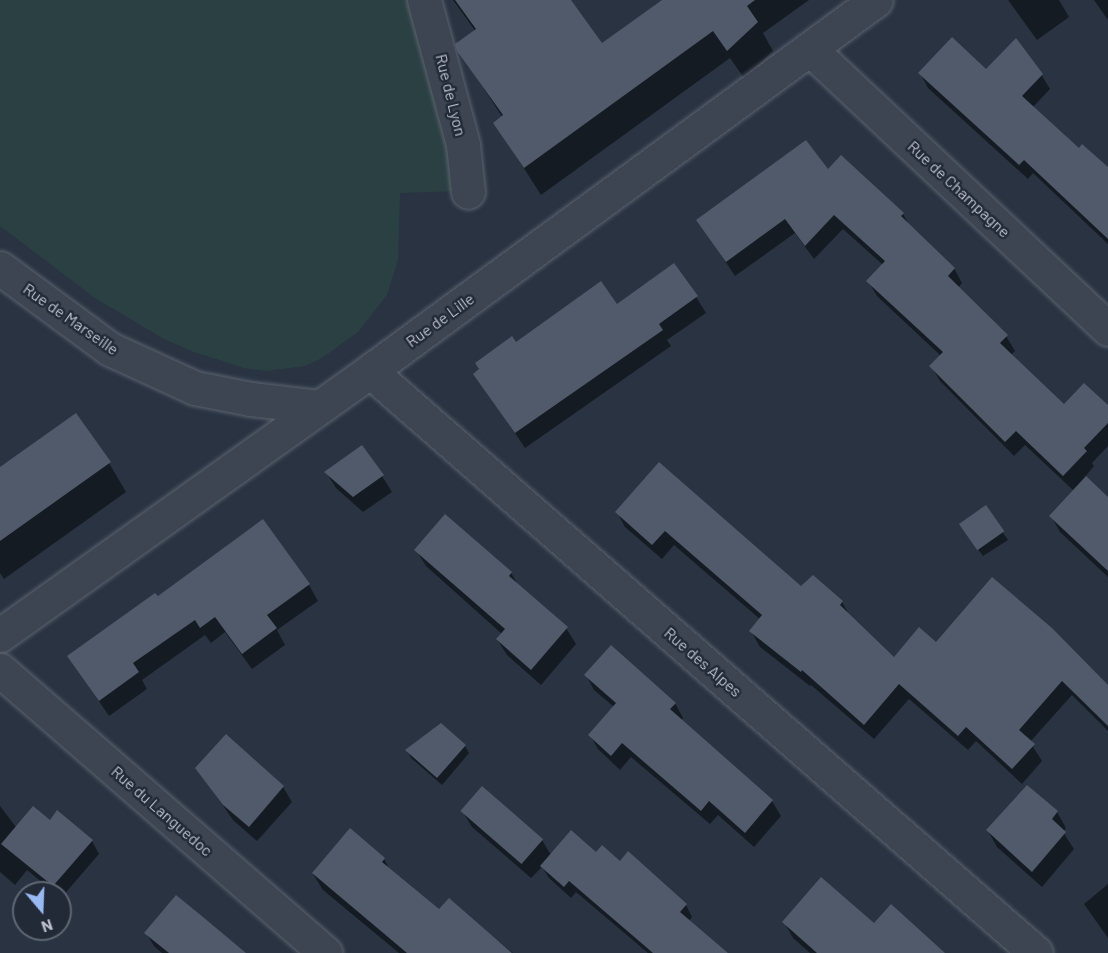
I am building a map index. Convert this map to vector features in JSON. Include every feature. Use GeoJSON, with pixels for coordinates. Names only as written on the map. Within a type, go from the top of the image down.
{"type":"FeatureCollection","features":[{"type":"Feature","properties":{"kind":"street","name":"Rue de Lyon"},"geometry":{"type":"LineString","coordinates":[[424,0],[463,145],[468,192]]}},
{"type":"Feature","properties":{"kind":"street","name":"Rue de Lille"},"geometry":{"type":"LineString","coordinates":[[0,635],[370,371],[876,0]]}},
{"type":"Feature","properties":{"kind":"street","name":"Rue de Champagne"},"geometry":{"type":"LineString","coordinates":[[810,49],[1108,329]]}},
{"type":"Feature","properties":{"kind":"street","name":"Rue de Marseille"},"geometry":{"type":"LineString","coordinates":[[0,268],[110,349],[195,388],[319,407]]}},
{"type":"Feature","properties":{"kind":"street","name":"Rue des Alpes"},"geometry":{"type":"LineString","coordinates":[[370,371],[1036,953]]}},
{"type":"Feature","properties":{"kind":"street","name":"Rue du Languedoc"},"geometry":{"type":"LineString","coordinates":[[0,670],[325,953]]}},
{"type":"Feature","properties":{"kind":"green space"},"geometry":{"type":"Polygon","coordinates":[[[0,0],[413,0],[460,191],[400,193],[398,260],[387,295],[358,332],[322,358],[305,366],[266,371],[244,368],[194,352],[164,339],[95,298],[0,226],[0,0]]]}},
{"type":"Feature","properties":{"kind":"building"},"geometry":{"type":"Polygon","coordinates":[[[455,0],[571,0],[602,43],[662,0],[755,0],[747,6],[758,22],[727,51],[713,31],[524,168],[493,123],[503,115],[457,51],[455,44],[476,29],[455,0]]]}},
{"type":"Feature","properties":{"kind":"building"},"geometry":{"type":"Polygon","coordinates":[[[952,37],[986,69],[1016,38],[1043,74],[1022,96],[1079,148],[1082,144],[1108,167],[1108,239],[1024,160],[1019,165],[918,73],[952,37]]]}},
{"type":"Feature","properties":{"kind":"building"},"geometry":{"type":"Polygon","coordinates":[[[806,140],[828,169],[841,155],[904,213],[901,216],[955,268],[948,276],[1008,335],[1000,343],[1064,404],[1084,383],[1108,405],[1108,423],[1084,448],[1087,451],[1063,476],[1016,431],[1005,442],[929,366],[943,352],[866,281],[885,261],[834,215],[805,246],[785,219],[726,262],[696,220],[806,140]]]}},
{"type":"Feature","properties":{"kind":"building"},"geometry":{"type":"Polygon","coordinates":[[[674,263],[698,296],[659,324],[663,330],[515,433],[473,374],[479,369],[475,363],[512,336],[516,342],[601,281],[617,304],[674,263]]]}},
{"type":"Feature","properties":{"kind":"building"},"geometry":{"type":"Polygon","coordinates":[[[76,413],[111,462],[0,541],[0,467],[76,413]]]}},
{"type":"Feature","properties":{"kind":"building"},"geometry":{"type":"Polygon","coordinates":[[[362,445],[384,475],[353,497],[324,472],[362,445]]]}},
{"type":"Feature","properties":{"kind":"building"},"geometry":{"type":"Polygon","coordinates":[[[659,462],[801,586],[813,575],[843,601],[840,605],[894,657],[919,627],[936,642],[992,577],[1052,628],[1108,685],[1108,726],[1062,681],[1019,730],[1035,744],[1012,769],[966,727],[958,736],[899,684],[864,725],[802,670],[801,672],[749,631],[762,615],[665,531],[652,545],[615,512],[659,462]]]}},
{"type":"Feature","properties":{"kind":"building"},"geometry":{"type":"Polygon","coordinates":[[[1086,476],[1108,497],[1108,571],[1049,516],[1086,476]]]}},
{"type":"Feature","properties":{"kind":"building"},"geometry":{"type":"Polygon","coordinates":[[[986,505],[1004,531],[977,550],[959,524],[986,505]]]}},
{"type":"Feature","properties":{"kind":"building"},"geometry":{"type":"Polygon","coordinates":[[[445,514],[512,572],[509,576],[568,627],[531,670],[496,639],[505,629],[414,550],[445,514]]]}},
{"type":"Feature","properties":{"kind":"building"},"geometry":{"type":"Polygon","coordinates":[[[263,519],[310,584],[267,615],[277,628],[242,654],[215,617],[200,628],[195,620],[133,663],[139,672],[99,701],[67,656],[155,593],[158,596],[263,519]]]}},
{"type":"Feature","properties":{"kind":"building"},"geometry":{"type":"Polygon","coordinates":[[[611,645],[676,703],[670,709],[773,800],[745,833],[709,801],[701,811],[622,743],[611,756],[588,735],[616,703],[584,675],[611,645]]]}},
{"type":"Feature","properties":{"kind":"building"},"geometry":{"type":"Polygon","coordinates":[[[441,723],[466,745],[437,778],[405,750],[441,723]]]}},
{"type":"Feature","properties":{"kind":"building"},"geometry":{"type":"Polygon","coordinates":[[[226,734],[284,786],[249,827],[223,805],[195,768],[226,734]]]}},
{"type":"Feature","properties":{"kind":"building"},"geometry":{"type":"Polygon","coordinates":[[[1027,785],[1058,811],[1052,819],[1066,832],[1032,872],[986,830],[1027,785]]]}},
{"type":"Feature","properties":{"kind":"building"},"geometry":{"type":"Polygon","coordinates":[[[482,786],[543,839],[521,864],[460,811],[482,786]]]}},
{"type":"Feature","properties":{"kind":"building"},"geometry":{"type":"Polygon","coordinates":[[[33,806],[50,820],[57,810],[93,840],[57,881],[47,881],[1,844],[33,806]]]}},
{"type":"Feature","properties":{"kind":"building"},"geometry":{"type":"Polygon","coordinates":[[[350,828],[385,858],[382,862],[439,909],[449,898],[512,953],[407,953],[312,873],[350,828]]]}},
{"type":"Feature","properties":{"kind":"building"},"geometry":{"type":"Polygon","coordinates":[[[571,830],[596,852],[602,845],[620,861],[628,851],[687,904],[680,912],[728,953],[653,953],[569,881],[564,887],[540,866],[571,830]]]}},
{"type":"Feature","properties":{"kind":"building"},"geometry":{"type":"Polygon","coordinates":[[[821,877],[874,923],[891,904],[945,953],[817,953],[782,922],[821,877]]]}},
{"type":"Feature","properties":{"kind":"building"},"geometry":{"type":"Polygon","coordinates":[[[176,895],[246,953],[169,953],[144,933],[176,895]]]}}]}
